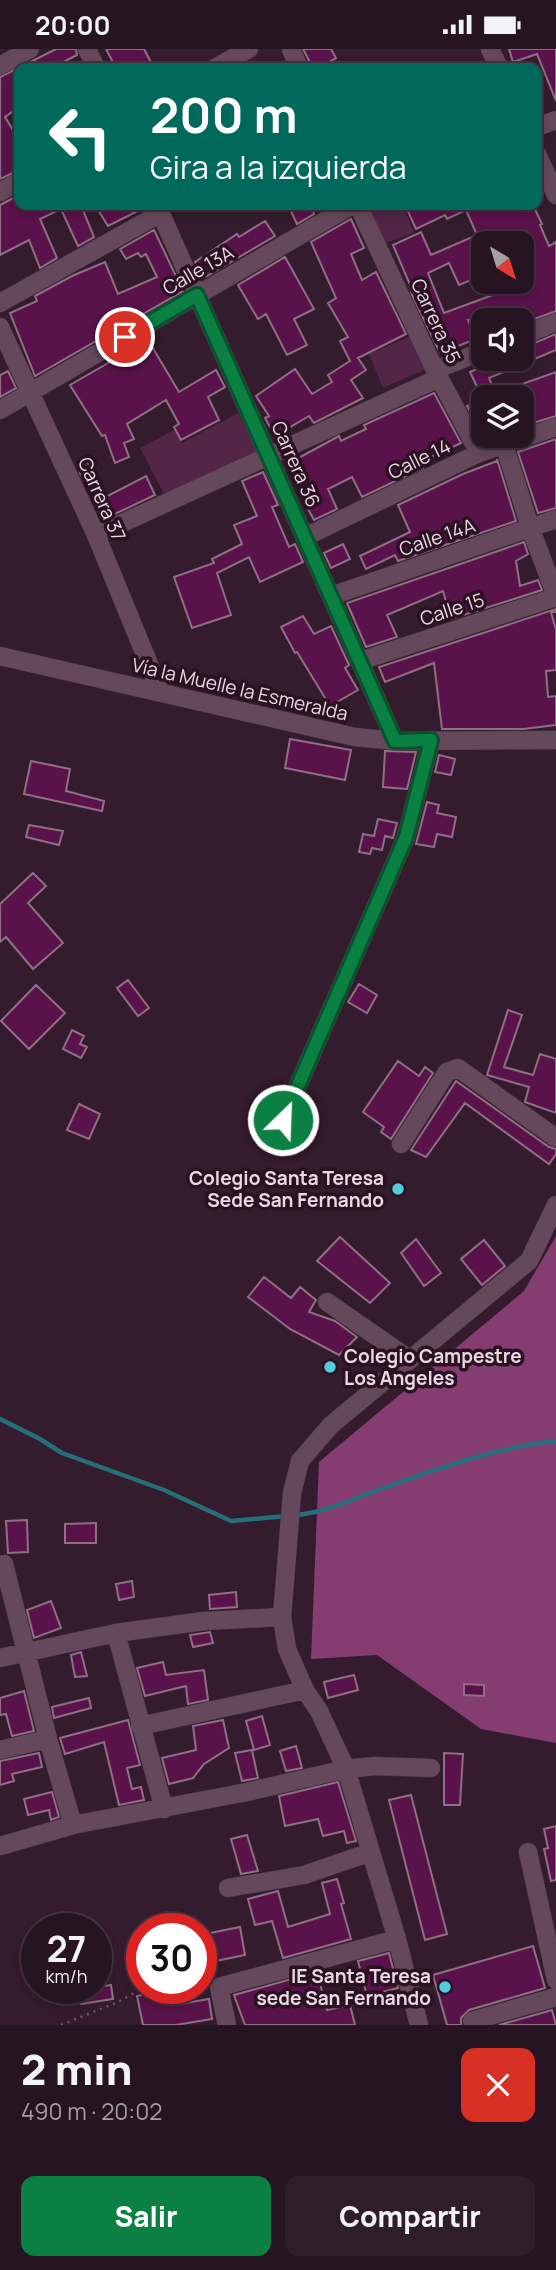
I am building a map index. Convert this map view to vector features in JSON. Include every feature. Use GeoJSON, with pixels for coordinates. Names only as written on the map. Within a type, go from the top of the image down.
{"type":"FeatureCollection","features":[{"type":"Feature","properties":{"kind":"street"},"geometry":{"type":"LineString","coordinates":[[0,65],[30,49]]}},
{"type":"Feature","properties":{"kind":"street"},"geometry":{"type":"LineString","coordinates":[[224,63],[248,49]]}},
{"type":"Feature","properties":{"kind":"street"},"geometry":{"type":"LineString","coordinates":[[542,165],[556,195]]}},
{"type":"Feature","properties":{"kind":"street"},"geometry":{"type":"LineString","coordinates":[[0,303],[157,210]]}},
{"type":"Feature","properties":{"kind":"street","name":"Carrera 36"},"geometry":{"type":"LineString","coordinates":[[159,210],[395,741]]}},
{"type":"Feature","properties":{"kind":"street","name":"Calle 13A"},"geometry":{"type":"LineString","coordinates":[[0,410],[343,210]]}},
{"type":"Feature","properties":{"kind":"street","name":"Carrera 35"},"geometry":{"type":"LineString","coordinates":[[360,210],[437,374],[479,453]]}},
{"type":"Feature","properties":{"kind":"street"},"geometry":{"type":"LineString","coordinates":[[534,331],[556,322]]}},
{"type":"Feature","properties":{"kind":"street","name":"Carrera 37"},"geometry":{"type":"LineString","coordinates":[[0,327],[96,535],[160,691]]}},
{"type":"Feature","properties":{"kind":"street"},"geometry":{"type":"LineString","coordinates":[[96,535],[269,456],[471,357]]}},
{"type":"Feature","properties":{"kind":"street","name":"Calle 14"},"geometry":{"type":"LineString","coordinates":[[534,434],[556,427]]}},
{"type":"Feature","properties":{"kind":"street","name":"Calle 14"},"geometry":{"type":"LineString","coordinates":[[305,537],[493,448]]}},
{"type":"Feature","properties":{"kind":"street"},"geometry":{"type":"LineString","coordinates":[[505,448],[556,597]]}},
{"type":"Feature","properties":{"kind":"street","name":"Calle 14A"},"geometry":{"type":"LineString","coordinates":[[331,596],[556,519]]}},
{"type":"Feature","properties":{"kind":"street","name":"Calle 15"},"geometry":{"type":"LineString","coordinates":[[360,661],[556,597]]}},
{"type":"Feature","properties":{"kind":"street","name":"Vía la Muelle la Esmeralda"},"geometry":{"type":"LineString","coordinates":[[0,656],[355,737],[395,741],[556,740]]}},
{"type":"Feature","properties":{"kind":"street"},"geometry":{"type":"LineString","coordinates":[[283,1120],[406,837],[431,740]]}},
{"type":"Feature","properties":{"kind":"street"},"geometry":{"type":"LineString","coordinates":[[401,1144],[447,1072],[458,1068],[556,1139]]}},
{"type":"Feature","properties":{"kind":"street"},"geometry":{"type":"LineString","coordinates":[[419,2025],[397,1939],[346,1769],[319,1711],[305,1690],[288,1649],[282,1617],[292,1493],[300,1461],[331,1425],[529,1261],[556,1205]]}},
{"type":"Feature","properties":{"kind":"street"},"geometry":{"type":"LineString","coordinates":[[327,1302],[409,1359]]}},
{"type":"Feature","properties":{"kind":"street"},"geometry":{"type":"LineString","coordinates":[[0,1565],[4,1565],[48,1739],[73,1825]]}},
{"type":"Feature","properties":{"kind":"street"},"geometry":{"type":"LineString","coordinates":[[0,1658],[116,1633],[204,1621],[282,1617]]}},
{"type":"Feature","properties":{"kind":"street"},"geometry":{"type":"LineString","coordinates":[[116,1633],[164,1809]]}},
{"type":"Feature","properties":{"kind":"street"},"geometry":{"type":"LineString","coordinates":[[141,1726],[305,1690]]}},
{"type":"Feature","properties":{"kind":"street"},"geometry":{"type":"LineString","coordinates":[[0,1750],[48,1739]]}},
{"type":"Feature","properties":{"kind":"street"},"geometry":{"type":"LineString","coordinates":[[0,1846],[73,1825],[164,1809],[346,1769],[375,1766],[431,1767]]}},
{"type":"Feature","properties":{"kind":"street"},"geometry":{"type":"LineString","coordinates":[[228,1888],[304,1875],[371,1852]]}},
{"type":"Feature","properties":{"kind":"street"},"geometry":{"type":"LineString","coordinates":[[528,1852],[556,1980]]}},
{"type":"Feature","properties":{"kind":"street"},"geometry":{"type":"LineString","coordinates":[[227,2025],[219,1987],[397,1939]]}},
{"type":"Feature","properties":{"kind":"street"},"geometry":{"type":"LineString","coordinates":[[472,2021],[556,1997]]}},
{"type":"Feature","properties":{"kind":"path"},"geometry":{"type":"LineString","coordinates":[[61,2025],[126,1998]]}},
{"type":"Feature","properties":{"kind":"shaded area"},"geometry":{"type":"Polygon","coordinates":[[[371,210],[405,210],[414,233],[385,243],[371,210]]]}},
{"type":"Feature","properties":{"kind":"shaded area"},"geometry":{"type":"Polygon","coordinates":[[[413,335],[428,368],[383,388],[369,354],[413,335]]]}},
{"type":"Feature","properties":{"kind":"shaded area"},"geometry":{"type":"Polygon","coordinates":[[[238,413],[258,452],[167,500],[140,448],[174,430],[182,443],[238,413]]]}},
{"type":"Feature","properties":{"kind":"shaded area"},"geometry":{"type":"Polygon","coordinates":[[[556,1236],[556,1743],[481,1729],[377,1655],[311,1659],[319,1462],[524,1291],[556,1236]]]}},
{"type":"Feature","properties":{"kind":"building"},"geometry":{"type":"Polygon","coordinates":[[[56,49],[76,49],[77,55],[62,63],[28,63],[56,49]]]}},
{"type":"Feature","properties":{"kind":"building"},"geometry":{"type":"Polygon","coordinates":[[[106,49],[144,49],[151,63],[113,63],[106,49]]]}},
{"type":"Feature","properties":{"kind":"building"},"geometry":{"type":"Polygon","coordinates":[[[303,49],[331,49],[336,58],[327,63],[310,63],[303,49]]]}},
{"type":"Feature","properties":{"kind":"building"},"geometry":{"type":"Polygon","coordinates":[[[509,49],[556,49],[556,101],[537,54],[513,62],[509,49]]]}},
{"type":"Feature","properties":{"kind":"building"},"geometry":{"type":"Polygon","coordinates":[[[14,70],[14,111],[5,117],[14,132],[14,172],[0,179],[0,77],[14,70]]]}},
{"type":"Feature","properties":{"kind":"building"},"geometry":{"type":"Polygon","coordinates":[[[14,198],[14,210],[59,210],[40,219],[57,258],[40,268],[29,240],[0,255],[0,205],[14,198]]]}},
{"type":"Feature","properties":{"kind":"building"},"geometry":{"type":"Polygon","coordinates":[[[61,210],[83,210],[94,237],[78,246],[61,210]]]}},
{"type":"Feature","properties":{"kind":"building"},"geometry":{"type":"Polygon","coordinates":[[[98,210],[140,210],[108,226],[98,210]]]}},
{"type":"Feature","properties":{"kind":"building"},"geometry":{"type":"Polygon","coordinates":[[[290,210],[313,210],[314,214],[297,224],[290,210]]]}},
{"type":"Feature","properties":{"kind":"building"},"geometry":{"type":"Polygon","coordinates":[[[407,210],[466,210],[447,219],[445,215],[416,229],[407,210]]]}},
{"type":"Feature","properties":{"kind":"building"},"geometry":{"type":"Polygon","coordinates":[[[466,210],[535,210],[549,246],[556,242],[556,311],[534,319],[534,308],[471,308],[471,320],[468,320],[471,341],[440,353],[412,295],[393,245],[421,232],[431,255],[471,238],[471,280],[459,285],[449,263],[428,273],[444,313],[495,294],[534,294],[534,231],[475,231],[466,210]]]}},
{"type":"Feature","properties":{"kind":"building"},"geometry":{"type":"Polygon","coordinates":[[[351,219],[364,248],[351,254],[362,280],[376,272],[406,334],[358,358],[366,370],[351,380],[363,398],[314,423],[309,416],[275,436],[265,418],[269,416],[256,396],[295,369],[312,394],[332,382],[328,375],[350,361],[340,341],[348,337],[328,303],[336,298],[311,242],[351,219]]]}},
{"type":"Feature","properties":{"kind":"building"},"geometry":{"type":"Polygon","coordinates":[[[265,221],[275,236],[202,279],[195,262],[237,234],[239,237],[265,221]]]}},
{"type":"Feature","properties":{"kind":"building"},"geometry":{"type":"Polygon","coordinates":[[[154,230],[183,291],[35,376],[10,313],[37,301],[35,296],[72,276],[105,262],[118,294],[157,277],[146,254],[141,257],[138,253],[126,259],[120,249],[154,230]]]}},
{"type":"Feature","properties":{"kind":"building"},"geometry":{"type":"Polygon","coordinates":[[[285,257],[314,309],[294,319],[307,345],[287,355],[266,314],[258,319],[238,285],[285,257]]]}},
{"type":"Feature","properties":{"kind":"building"},"geometry":{"type":"Polygon","coordinates":[[[556,334],[556,350],[534,359],[534,343],[556,334]]]}},
{"type":"Feature","properties":{"kind":"building"},"geometry":{"type":"Polygon","coordinates":[[[148,340],[179,392],[216,370],[225,387],[208,397],[219,420],[181,440],[174,427],[179,424],[166,400],[127,424],[134,439],[124,443],[129,457],[115,463],[105,435],[102,436],[70,385],[148,340]]]}},
{"type":"Feature","properties":{"kind":"building"},"geometry":{"type":"Polygon","coordinates":[[[8,371],[16,388],[0,397],[0,375],[8,371]]]}},
{"type":"Feature","properties":{"kind":"building"},"geometry":{"type":"Polygon","coordinates":[[[506,371],[489,378],[492,385],[476,385],[470,372],[506,371]]]}},
{"type":"Feature","properties":{"kind":"building"},"geometry":{"type":"Polygon","coordinates":[[[556,372],[556,416],[534,423],[534,385],[519,385],[556,372]]]}},
{"type":"Feature","properties":{"kind":"building"},"geometry":{"type":"Polygon","coordinates":[[[434,393],[461,443],[420,462],[423,468],[362,497],[352,477],[328,489],[337,509],[314,520],[308,509],[312,508],[291,462],[339,436],[341,441],[366,429],[364,425],[434,393]]]}},
{"type":"Feature","properties":{"kind":"building"},"geometry":{"type":"Polygon","coordinates":[[[556,439],[556,508],[538,513],[518,452],[556,439]]]}},
{"type":"Feature","properties":{"kind":"building"},"geometry":{"type":"Polygon","coordinates":[[[497,459],[516,521],[398,561],[395,555],[366,569],[360,556],[410,532],[398,505],[497,459]]]}},
{"type":"Feature","properties":{"kind":"building"},"geometry":{"type":"Polygon","coordinates":[[[87,461],[94,475],[83,480],[77,466],[87,461]]]}},
{"type":"Feature","properties":{"kind":"building"},"geometry":{"type":"Polygon","coordinates":[[[263,472],[278,505],[272,507],[289,547],[295,544],[303,562],[260,582],[249,557],[217,573],[231,615],[192,628],[174,577],[214,563],[212,559],[242,544],[234,525],[257,516],[242,481],[263,472]]]}},
{"type":"Feature","properties":{"kind":"building"},"geometry":{"type":"Polygon","coordinates":[[[146,476],[155,495],[102,520],[94,503],[146,476]]]}},
{"type":"Feature","properties":{"kind":"building"},"geometry":{"type":"Polygon","coordinates":[[[524,542],[528,554],[516,561],[520,586],[538,580],[542,590],[451,619],[443,591],[387,615],[397,637],[366,647],[347,603],[524,542]]]}},
{"type":"Feature","properties":{"kind":"building"},"geometry":{"type":"Polygon","coordinates":[[[343,544],[350,559],[331,568],[324,553],[343,544]]]}},
{"type":"Feature","properties":{"kind":"building"},"geometry":{"type":"Polygon","coordinates":[[[556,609],[556,612],[551,612],[556,630],[556,670],[546,671],[548,697],[556,696],[556,725],[523,729],[442,729],[434,663],[385,682],[379,667],[556,609]]]}},
{"type":"Feature","properties":{"kind":"building"},"geometry":{"type":"Polygon","coordinates":[[[303,616],[314,634],[331,626],[349,665],[345,668],[358,690],[330,706],[281,627],[303,616]]]}},
{"type":"Feature","properties":{"kind":"building"},"geometry":{"type":"Polygon","coordinates":[[[290,739],[351,750],[345,780],[285,768],[290,739]]]}},
{"type":"Feature","properties":{"kind":"building"},"geometry":{"type":"Polygon","coordinates":[[[385,751],[416,752],[407,789],[383,787],[385,751]]]}},
{"type":"Feature","properties":{"kind":"building"},"geometry":{"type":"Polygon","coordinates":[[[439,755],[455,759],[451,775],[435,772],[439,755]]]}},
{"type":"Feature","properties":{"kind":"building"},"geometry":{"type":"Polygon","coordinates":[[[31,761],[70,769],[66,791],[104,801],[102,811],[24,794],[31,761]]]}},
{"type":"Feature","properties":{"kind":"building"},"geometry":{"type":"Polygon","coordinates":[[[427,802],[439,805],[437,813],[456,817],[452,837],[437,834],[434,847],[416,844],[427,802]]]}},
{"type":"Feature","properties":{"kind":"building"},"geometry":{"type":"Polygon","coordinates":[[[378,819],[397,823],[393,838],[385,836],[382,850],[372,848],[370,854],[359,852],[363,834],[374,836],[378,819]]]}},
{"type":"Feature","properties":{"kind":"building"},"geometry":{"type":"Polygon","coordinates":[[[29,825],[63,831],[59,845],[26,837],[29,825]]]}},
{"type":"Feature","properties":{"kind":"building"},"geometry":{"type":"Polygon","coordinates":[[[33,873],[46,886],[28,903],[63,943],[33,969],[6,937],[0,942],[0,904],[33,873]]]}},
{"type":"Feature","properties":{"kind":"building"},"geometry":{"type":"Polygon","coordinates":[[[128,980],[149,1008],[138,1016],[117,988],[128,980]]]}},
{"type":"Feature","properties":{"kind":"building"},"geometry":{"type":"Polygon","coordinates":[[[359,984],[377,995],[367,1013],[348,1002],[359,984]]]}},
{"type":"Feature","properties":{"kind":"building"},"geometry":{"type":"Polygon","coordinates":[[[36,985],[65,1013],[29,1049],[1,1021],[36,985]]]}},
{"type":"Feature","properties":{"kind":"building"},"geometry":{"type":"Polygon","coordinates":[[[508,1010],[522,1015],[504,1067],[533,1075],[540,1054],[556,1059],[556,1113],[525,1102],[529,1087],[487,1075],[508,1010]]]}},
{"type":"Feature","properties":{"kind":"building"},"geometry":{"type":"Polygon","coordinates":[[[72,1030],[84,1036],[80,1044],[87,1047],[81,1058],[63,1049],[72,1030]]]}},
{"type":"Feature","properties":{"kind":"building"},"geometry":{"type":"Polygon","coordinates":[[[398,1061],[419,1076],[425,1067],[433,1073],[391,1139],[381,1132],[384,1127],[363,1112],[398,1061]]]}},
{"type":"Feature","properties":{"kind":"building"},"geometry":{"type":"Polygon","coordinates":[[[456,1081],[549,1147],[556,1149],[556,1154],[549,1164],[465,1103],[426,1157],[411,1150],[456,1081]]]}},
{"type":"Feature","properties":{"kind":"building"},"geometry":{"type":"Polygon","coordinates":[[[79,1104],[100,1114],[89,1139],[67,1130],[79,1104]]]}},
{"type":"Feature","properties":{"kind":"building"},"geometry":{"type":"Polygon","coordinates":[[[340,1237],[390,1283],[370,1303],[317,1261],[340,1237]]]}},
{"type":"Feature","properties":{"kind":"building"},"geometry":{"type":"Polygon","coordinates":[[[416,1239],[441,1273],[424,1286],[401,1253],[416,1239]]]}},
{"type":"Feature","properties":{"kind":"building"},"geometry":{"type":"Polygon","coordinates":[[[484,1240],[505,1266],[482,1285],[461,1259],[484,1240]]]}},
{"type":"Feature","properties":{"kind":"building"},"geometry":{"type":"Polygon","coordinates":[[[264,1277],[291,1298],[300,1287],[316,1300],[309,1312],[335,1321],[357,1337],[339,1355],[290,1329],[248,1297],[264,1277]]]}},
{"type":"Feature","properties":{"kind":"building"},"geometry":{"type":"Polygon","coordinates":[[[27,1520],[28,1552],[8,1553],[6,1521],[27,1520]]]}},
{"type":"Feature","properties":{"kind":"building"},"geometry":{"type":"Polygon","coordinates":[[[96,1523],[96,1543],[65,1543],[65,1524],[96,1523]]]}},
{"type":"Feature","properties":{"kind":"building"},"geometry":{"type":"Polygon","coordinates":[[[132,1581],[134,1597],[119,1600],[116,1584],[132,1581]]]}},
{"type":"Feature","properties":{"kind":"building"},"geometry":{"type":"Polygon","coordinates":[[[236,1592],[237,1607],[210,1609],[209,1595],[236,1592]]]}},
{"type":"Feature","properties":{"kind":"building"},"geometry":{"type":"Polygon","coordinates":[[[51,1601],[61,1628],[34,1638],[27,1610],[51,1601]]]}},
{"type":"Feature","properties":{"kind":"building"},"geometry":{"type":"Polygon","coordinates":[[[210,1632],[213,1643],[193,1647],[190,1635],[210,1632]]]}},
{"type":"Feature","properties":{"kind":"building"},"geometry":{"type":"Polygon","coordinates":[[[81,1652],[87,1676],[75,1677],[71,1655],[81,1652]]]}},
{"type":"Feature","properties":{"kind":"building"},"geometry":{"type":"Polygon","coordinates":[[[163,1662],[166,1675],[204,1670],[208,1700],[188,1704],[186,1686],[145,1696],[137,1668],[163,1662]]]}},
{"type":"Feature","properties":{"kind":"building"},"geometry":{"type":"Polygon","coordinates":[[[354,1675],[358,1690],[328,1698],[324,1682],[354,1675]]]}},
{"type":"Feature","properties":{"kind":"building"},"geometry":{"type":"Polygon","coordinates":[[[464,1684],[484,1685],[484,1696],[464,1695],[464,1684]]]}},
{"type":"Feature","properties":{"kind":"building"},"geometry":{"type":"Polygon","coordinates":[[[24,1691],[34,1731],[12,1736],[6,1714],[0,1715],[0,1698],[24,1691]]]}},
{"type":"Feature","properties":{"kind":"building"},"geometry":{"type":"Polygon","coordinates":[[[89,1698],[91,1708],[54,1718],[52,1707],[89,1698]]]}},
{"type":"Feature","properties":{"kind":"building"},"geometry":{"type":"Polygon","coordinates":[[[262,1716],[270,1745],[254,1750],[246,1721],[262,1716]]]}},
{"type":"Feature","properties":{"kind":"building"},"geometry":{"type":"Polygon","coordinates":[[[128,1720],[140,1765],[127,1768],[132,1789],[141,1787],[144,1800],[119,1805],[104,1742],[65,1754],[60,1738],[128,1720]]]}},
{"type":"Feature","properties":{"kind":"building"},"geometry":{"type":"Polygon","coordinates":[[[223,1720],[229,1748],[204,1764],[193,1778],[169,1784],[162,1758],[196,1750],[193,1726],[223,1720]]]}},
{"type":"Feature","properties":{"kind":"building"},"geometry":{"type":"Polygon","coordinates":[[[296,1746],[302,1768],[286,1771],[280,1751],[296,1746]]]}},
{"type":"Feature","properties":{"kind":"building"},"geometry":{"type":"Polygon","coordinates":[[[252,1750],[258,1778],[242,1781],[235,1753],[252,1750]]]}},
{"type":"Feature","properties":{"kind":"building"},"geometry":{"type":"Polygon","coordinates":[[[39,1753],[42,1767],[12,1774],[14,1781],[0,1785],[0,1761],[39,1753]]]}},
{"type":"Feature","properties":{"kind":"building"},"geometry":{"type":"Polygon","coordinates":[[[444,1753],[463,1754],[460,1805],[444,1805],[444,1753]]]}},
{"type":"Feature","properties":{"kind":"building"},"geometry":{"type":"Polygon","coordinates":[[[338,1782],[356,1841],[347,1843],[344,1831],[323,1836],[318,1819],[285,1826],[279,1796],[338,1782]]]}},
{"type":"Feature","properties":{"kind":"building"},"geometry":{"type":"Polygon","coordinates":[[[52,1792],[59,1817],[51,1820],[49,1810],[28,1815],[24,1799],[52,1792]]]}},
{"type":"Feature","properties":{"kind":"building"},"geometry":{"type":"Polygon","coordinates":[[[411,1795],[447,1934],[425,1940],[389,1800],[411,1795]]]}},
{"type":"Feature","properties":{"kind":"building"},"geometry":{"type":"Polygon","coordinates":[[[556,1826],[556,1880],[551,1881],[544,1849],[548,1848],[544,1829],[556,1826]]]}},
{"type":"Feature","properties":{"kind":"building"},"geometry":{"type":"Polygon","coordinates":[[[247,1835],[258,1871],[241,1874],[231,1839],[247,1835]]]}},
{"type":"Feature","properties":{"kind":"building"},"geometry":{"type":"Polygon","coordinates":[[[337,1879],[351,1939],[283,1958],[272,1921],[255,1925],[248,1899],[278,1891],[288,1927],[330,1914],[322,1883],[337,1879]]]}},
{"type":"Feature","properties":{"kind":"building"},"geometry":{"type":"Polygon","coordinates":[[[240,1927],[245,1955],[217,1961],[217,1932],[240,1927]]]}},
{"type":"Feature","properties":{"kind":"building"},"geometry":{"type":"Polygon","coordinates":[[[533,1946],[545,1988],[469,2010],[461,2018],[461,2025],[447,2025],[433,1975],[533,1946]]]}},
{"type":"Feature","properties":{"kind":"building"},"geometry":{"type":"Polygon","coordinates":[[[389,1953],[398,1988],[367,1996],[358,1961],[389,1953]]]}},
{"type":"Feature","properties":{"kind":"building"},"geometry":{"type":"Polygon","coordinates":[[[317,1972],[327,2010],[350,2005],[355,2025],[245,2025],[234,1995],[317,1972]]]}},
{"type":"Feature","properties":{"kind":"building"},"geometry":{"type":"Polygon","coordinates":[[[139,2004],[210,2004],[212,2019],[176,2025],[143,2025],[139,2004]]]}},
{"type":"Feature","properties":{"kind":"building"},"geometry":{"type":"Polygon","coordinates":[[[552,2010],[556,2025],[499,2025],[552,2010]]]}},
{"type":"Feature","properties":{"kind":"waterway"},"geometry":{"type":"LineString","coordinates":[[0,1419],[62,1453],[164,1490],[231,1521],[286,1516]]}},
{"type":"Feature","properties":{"kind":"waterway"},"geometry":{"type":"LineString","coordinates":[[295,1515],[329,1508],[468,1459],[556,1441]]}},
{"type":"Feature","properties":{"kind":"place","name":"Colegio Santa Teresa Sede San Fernando"},"geometry":{"type":"Point","coordinates":[398,1189]}},
{"type":"Feature","properties":{"kind":"place","name":"Colegio Campestre Los Angeles"},"geometry":{"type":"Point","coordinates":[330,1367]}},
{"type":"Feature","properties":{"kind":"place","name":"IE Santa Teresa sede San Fernando"},"geometry":{"type":"Point","coordinates":[445,1987]}},
{"type":"Feature","properties":{"kind":"route"},"geometry":{"type":"LineString","coordinates":[[125,337],[197,295],[395,741],[431,740],[406,837],[283,1120]]}}]}
